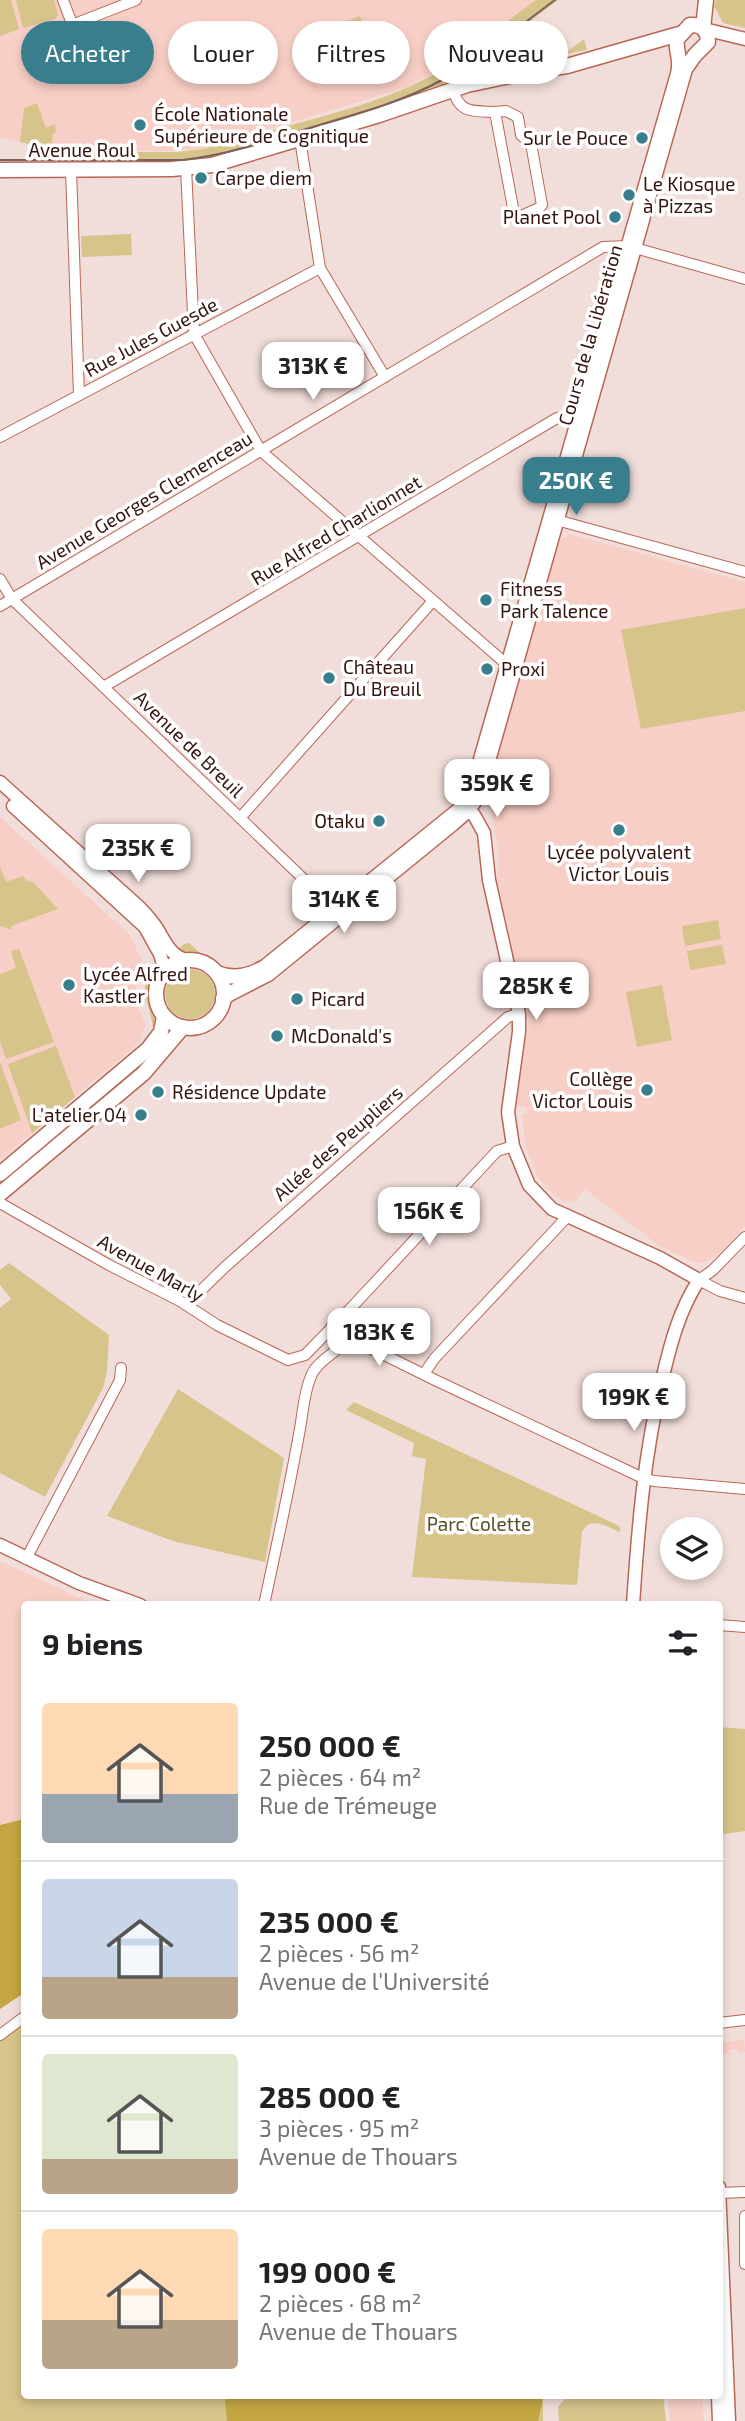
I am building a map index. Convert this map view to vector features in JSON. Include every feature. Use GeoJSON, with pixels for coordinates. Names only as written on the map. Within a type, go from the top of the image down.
{"type":"FeatureCollection","features":[{"type":"Feature","properties":{"kind":"main road"},"geometry":{"type":"LineString","coordinates":[[694,29],[697,0]]}},
{"type":"Feature","properties":{"kind":"main road"},"geometry":{"type":"LineString","coordinates":[[687,53],[676,42],[694,29],[706,0]]}},
{"type":"Feature","properties":{"kind":"main road"},"geometry":{"type":"LineString","coordinates":[[651,42],[687,53],[707,45],[708,38],[694,29]]}},
{"type":"Feature","properties":{"kind":"main road","name":"Avenue Roul"},"geometry":{"type":"LineString","coordinates":[[0,170],[186,169],[212,165],[453,89],[496,78],[568,66],[694,29]]}},
{"type":"Feature","properties":{"kind":"main road","name":"Cours de la Libération"},"geometry":{"type":"LineString","coordinates":[[223,999],[268,974],[466,808],[511,664],[685,69],[687,53]]}},
{"type":"Feature","properties":{"kind":"main road","name":"Cours de la Libération"},"geometry":{"type":"LineString","coordinates":[[216,973],[234,978],[265,967],[338,913]]}},
{"type":"Feature","properties":{"kind":"main road"},"geometry":{"type":"LineString","coordinates":[[0,1174],[148,1049],[161,1032],[164,1016],[156,997],[157,985],[162,975],[173,965],[187,960],[202,962],[216,973],[223,985],[223,999],[218,1012],[207,1023],[197,1027],[183,1027],[164,1016]]}},
{"type":"Feature","properties":{"kind":"main road"},"geometry":{"type":"LineString","coordinates":[[0,1194],[144,1073],[183,1027]]}},
{"type":"Feature","properties":{"kind":"main road"},"geometry":{"type":"LineString","coordinates":[[0,1186],[40,1149],[58,1126]]}},
{"type":"Feature","properties":{"kind":"street"},"geometry":{"type":"LineString","coordinates":[[63,0],[71,21]]}},
{"type":"Feature","properties":{"kind":"street"},"geometry":{"type":"LineString","coordinates":[[82,21],[136,0]]}},
{"type":"Feature","properties":{"kind":"street"},"geometry":{"type":"LineString","coordinates":[[694,29],[745,39]]}},
{"type":"Feature","properties":{"kind":"street"},"geometry":{"type":"LineString","coordinates":[[707,45],[729,36]]}},
{"type":"Feature","properties":{"kind":"street"},"geometry":{"type":"LineString","coordinates":[[453,89],[456,103],[464,108],[506,111],[518,117],[521,135],[530,143],[532,149],[542,205],[521,216],[514,213],[495,112]]}},
{"type":"Feature","properties":{"kind":"street"},"geometry":{"type":"LineString","coordinates":[[300,139],[320,268],[385,377]]}},
{"type":"Feature","properties":{"kind":"street"},"geometry":{"type":"LineString","coordinates":[[186,169],[194,334],[261,451],[432,602],[511,664]]}},
{"type":"Feature","properties":{"kind":"street"},"geometry":{"type":"LineString","coordinates":[[71,170],[79,395]]}},
{"type":"Feature","properties":{"kind":"street","name":"Avenue Georges Clemenceau"},"geometry":{"type":"LineString","coordinates":[[0,606],[593,252],[603,247],[631,247]]}},
{"type":"Feature","properties":{"kind":"street"},"geometry":{"type":"LineString","coordinates":[[631,247],[745,279]]}},
{"type":"Feature","properties":{"kind":"street","name":"Rue Jules Guesde"},"geometry":{"type":"LineString","coordinates":[[0,437],[320,268]]}},
{"type":"Feature","properties":{"kind":"street","name":"Rue Alfred Charlionnet"},"geometry":{"type":"LineString","coordinates":[[105,686],[558,418],[572,414],[583,416]]}},
{"type":"Feature","properties":{"kind":"street"},"geometry":{"type":"LineString","coordinates":[[553,519],[745,572]]}},
{"type":"Feature","properties":{"kind":"street","name":"Avenue de Breuil"},"geometry":{"type":"LineString","coordinates":[[0,579],[12,599],[338,913]]}},
{"type":"Feature","properties":{"kind":"street"},"geometry":{"type":"LineString","coordinates":[[240,818],[432,602]]}},
{"type":"Feature","properties":{"kind":"street"},"geometry":{"type":"LineString","coordinates":[[0,782],[17,804],[145,927],[160,954],[162,975]]}},
{"type":"Feature","properties":{"kind":"street"},"geometry":{"type":"LineString","coordinates":[[0,794],[17,804],[138,906],[153,923],[169,949],[181,959],[187,960]]}},
{"type":"Feature","properties":{"kind":"street"},"geometry":{"type":"LineString","coordinates":[[466,808],[479,821],[484,833],[489,880],[519,1014],[508,1112],[513,1146],[536,1195],[552,1209],[567,1217],[660,1258],[720,1292],[745,1298]]}},
{"type":"Feature","properties":{"kind":"street","name":"Allée des Peupliers"},"geometry":{"type":"LineString","coordinates":[[186,1305],[233,1260],[508,1017],[519,1014]]}},
{"type":"Feature","properties":{"kind":"street"},"geometry":{"type":"LineString","coordinates":[[513,1146],[497,1151],[332,1326],[348,1337],[643,1478],[745,1489]]}},
{"type":"Feature","properties":{"kind":"street","name":"Avenue Marly"},"geometry":{"type":"LineString","coordinates":[[0,1203],[186,1305],[217,1325],[288,1360],[305,1355],[332,1326]]}},
{"type":"Feature","properties":{"kind":"street"},"geometry":{"type":"LineString","coordinates":[[424,1374],[434,1359],[567,1217]]}},
{"type":"Feature","properties":{"kind":"street"},"geometry":{"type":"LineString","coordinates":[[632,1601],[643,1478],[669,1349],[690,1294],[699,1280],[713,1270],[745,1237]]}},
{"type":"Feature","properties":{"kind":"street"},"geometry":{"type":"LineString","coordinates":[[265,1601],[300,1431],[304,1399],[311,1376],[348,1337]]}},
{"type":"Feature","properties":{"kind":"street"},"geometry":{"type":"LineString","coordinates":[[26,1559],[120,1380],[121,1368]]}},
{"type":"Feature","properties":{"kind":"street"},"geometry":{"type":"LineString","coordinates":[[0,1545],[79,1583],[129,1601]]}},
{"type":"Feature","properties":{"kind":"street"},"geometry":{"type":"LineString","coordinates":[[723,1625],[745,1627]]}},
{"type":"Feature","properties":{"kind":"street"},"geometry":{"type":"LineString","coordinates":[[0,2035],[21,2019]]}},
{"type":"Feature","properties":{"kind":"street"},"geometry":{"type":"LineString","coordinates":[[723,2023],[745,2020]]}},
{"type":"Feature","properties":{"kind":"street"},"geometry":{"type":"LineString","coordinates":[[723,2193],[745,2192]]}},
{"type":"Feature","properties":{"kind":"street"},"geometry":{"type":"LineString","coordinates":[[745,2216],[745,2264]]}},
{"type":"Feature","properties":{"kind":"street"},"geometry":{"type":"LineString","coordinates":[[723,2300],[729,2421]]}},
{"type":"Feature","properties":{"kind":"street"},"geometry":{"type":"LineString","coordinates":[[723,2334],[724,2327]]}},
{"type":"Feature","properties":{"kind":"street"},"geometry":{"type":"LineString","coordinates":[[718,2399],[719,2421]]}},
{"type":"Feature","properties":{"kind":"shaded area"},"geometry":{"type":"Polygon","coordinates":[[[0,0],[539,0],[511,21],[424,21],[424,78],[405,88],[203,149],[51,149],[0,137],[0,0]]]}},
{"type":"Feature","properties":{"kind":"shaded area","name":"Lycée polyvalent Victor Louis"},"geometry":{"type":"Polygon","coordinates":[[[569,534],[745,582],[745,1226],[718,1255],[702,1263],[696,1263],[659,1246],[585,1189],[574,1202],[565,1202],[554,1195],[538,1177],[526,1148],[522,1114],[527,1113],[526,1106],[516,1107],[528,1026],[527,1013],[497,879],[499,857],[488,787],[557,542],[569,534]]]}},
{"type":"Feature","properties":{"kind":"shaded area","name":"Lycée Alfred Kastler"},"geometry":{"type":"Polygon","coordinates":[[[0,817],[130,935],[143,970],[136,989],[136,1005],[146,1024],[140,1042],[0,1160],[0,817]]]}},
{"type":"Feature","properties":{"kind":"shaded area"},"geometry":{"type":"Polygon","coordinates":[[[0,1561],[86,1601],[21,1601],[21,1820],[0,1825],[0,1561]]]}},
{"type":"Feature","properties":{"kind":"shaded area"},"geometry":{"type":"Polygon","coordinates":[[[21,1820],[21,1995],[0,2009],[0,1825],[21,1820]]]}},
{"type":"Feature","properties":{"kind":"shaded area"},"geometry":{"type":"Polygon","coordinates":[[[744,2039],[745,2052],[738,2053],[737,2049],[723,2055],[723,2042],[744,2039]]]}},
{"type":"Feature","properties":{"kind":"shaded area"},"geometry":{"type":"Polygon","coordinates":[[[543,2399],[538,2421],[227,2421],[225,2401],[543,2399]]]}},
{"type":"Feature","properties":{"kind":"shaded area"},"geometry":{"type":"Polygon","coordinates":[[[668,2399],[702,2399],[704,2421],[670,2421],[668,2399]]]}},
{"type":"Feature","properties":{"kind":"green space"},"geometry":{"type":"Polygon","coordinates":[[[0,0],[11,0],[19,29],[0,36],[0,0]]]}},
{"type":"Feature","properties":{"kind":"green space"},"geometry":{"type":"Polygon","coordinates":[[[16,0],[54,0],[58,15],[55,19],[21,21],[16,0]]]}},
{"type":"Feature","properties":{"kind":"green space"},"geometry":{"type":"Polygon","coordinates":[[[536,0],[558,0],[531,21],[509,20],[536,0]]]}},
{"type":"Feature","properties":{"kind":"green space"},"geometry":{"type":"Polygon","coordinates":[[[716,0],[745,0],[745,28],[723,23],[714,6],[716,0]]]}},
{"type":"Feature","properties":{"kind":"green space"},"geometry":{"type":"Polygon","coordinates":[[[360,16],[362,21],[348,21],[360,16]]]}},
{"type":"Feature","properties":{"kind":"green space"},"geometry":{"type":"Polygon","coordinates":[[[584,39],[587,50],[568,53],[584,39]]]}},
{"type":"Feature","properties":{"kind":"green space"},"geometry":{"type":"Polygon","coordinates":[[[424,79],[424,84],[448,85],[393,105],[257,146],[252,136],[341,111],[424,79]]]}},
{"type":"Feature","properties":{"kind":"green space"},"geometry":{"type":"Polygon","coordinates":[[[37,103],[46,128],[55,124],[56,132],[53,133],[51,149],[20,142],[24,108],[37,103]]]}},
{"type":"Feature","properties":{"kind":"green space"},"geometry":{"type":"Polygon","coordinates":[[[240,140],[241,150],[202,162],[58,166],[58,152],[177,152],[240,140]]]}},
{"type":"Feature","properties":{"kind":"green space"},"geometry":{"type":"Polygon","coordinates":[[[131,234],[132,255],[82,257],[81,236],[131,234]]]}},
{"type":"Feature","properties":{"kind":"green space"},"geometry":{"type":"Polygon","coordinates":[[[745,608],[745,711],[641,729],[621,630],[745,608]]]}},
{"type":"Feature","properties":{"kind":"green space"},"geometry":{"type":"Polygon","coordinates":[[[0,867],[6,882],[23,876],[27,881],[33,882],[58,909],[11,926],[12,930],[0,926],[0,867]]]}},
{"type":"Feature","properties":{"kind":"green space"},"geometry":{"type":"Polygon","coordinates":[[[718,920],[721,939],[685,946],[682,926],[718,920]]]}},
{"type":"Feature","properties":{"kind":"green space"},"geometry":{"type":"Polygon","coordinates":[[[189,943],[206,958],[182,955],[176,951],[189,943]]]}},
{"type":"Feature","properties":{"kind":"green space"},"geometry":{"type":"Polygon","coordinates":[[[722,945],[726,964],[690,970],[687,951],[722,945]]]}},
{"type":"Feature","properties":{"kind":"green space"},"geometry":{"type":"Polygon","coordinates":[[[19,949],[54,1042],[6,1059],[0,1042],[0,974],[16,968],[11,951],[19,949]]]}},
{"type":"Feature","properties":{"kind":"green space"},"geometry":{"type":"Polygon","coordinates":[[[159,960],[151,989],[158,1026],[153,1028],[145,986],[151,969],[159,960]]]}},
{"type":"Feature","properties":{"kind":"green space"},"geometry":{"type":"Polygon","coordinates":[[[190,969],[208,976],[215,994],[208,1012],[190,1019],[172,1012],[165,994],[172,976],[190,969]]]}},
{"type":"Feature","properties":{"kind":"green space"},"geometry":{"type":"Polygon","coordinates":[[[662,985],[672,1040],[637,1047],[626,992],[662,985]]]}},
{"type":"Feature","properties":{"kind":"green space"},"geometry":{"type":"Polygon","coordinates":[[[56,1046],[75,1097],[32,1133],[8,1064],[56,1046]]]}},
{"type":"Feature","properties":{"kind":"green space"},"geometry":{"type":"Polygon","coordinates":[[[0,1062],[21,1120],[0,1129],[0,1062]]]}},
{"type":"Feature","properties":{"kind":"green space"},"geometry":{"type":"Polygon","coordinates":[[[9,1263],[109,1335],[107,1372],[103,1388],[45,1497],[0,1473],[0,1308],[11,1299],[0,1285],[0,1270],[9,1263]]]}},
{"type":"Feature","properties":{"kind":"green space"},"geometry":{"type":"Polygon","coordinates":[[[178,1389],[284,1458],[265,1562],[173,1541],[107,1516],[178,1389]]]}},
{"type":"Feature","properties":{"kind":"green space","name":"Parc Colette"},"geometry":{"type":"Polygon","coordinates":[[[354,1402],[613,1523],[620,1527],[620,1532],[594,1523],[585,1527],[582,1532],[577,1585],[412,1577],[426,1459],[412,1456],[414,1443],[346,1410],[354,1402]]]}},
{"type":"Feature","properties":{"kind":"green space"},"geometry":{"type":"Polygon","coordinates":[[[723,1727],[745,1729],[745,1831],[723,1834],[723,1727]]]}},
{"type":"Feature","properties":{"kind":"green space"},"geometry":{"type":"Polygon","coordinates":[[[21,2018],[21,2399],[543,2399],[543,2421],[0,2421],[0,2030],[21,2018]]]}},
{"type":"Feature","properties":{"kind":"green space"},"geometry":{"type":"Polygon","coordinates":[[[565,2399],[663,2399],[666,2421],[559,2421],[558,2407],[565,2399]]]}},
{"type":"Feature","properties":{"kind":"tram line"},"geometry":{"type":"LineString","coordinates":[[0,160],[183,160],[261,143],[376,108],[426,88],[471,62],[555,0]]}},
{"type":"Feature","properties":{"kind":"place","name":"École Nationale Supérieure de Cognitique"},"geometry":{"type":"Point","coordinates":[140,125]}},
{"type":"Feature","properties":{"kind":"place","name":"Sur le Pouce"},"geometry":{"type":"Point","coordinates":[642,138]}},
{"type":"Feature","properties":{"kind":"place","name":"Carpe diem"},"geometry":{"type":"Point","coordinates":[201,178]}},
{"type":"Feature","properties":{"kind":"place","name":"Le Kiosque à Pizzas"},"geometry":{"type":"Point","coordinates":[629,195]}},
{"type":"Feature","properties":{"kind":"place","name":"Planet Pool"},"geometry":{"type":"Point","coordinates":[615,217]}},
{"type":"Feature","properties":{"kind":"place","name":"Fitness Park Talence"},"geometry":{"type":"Point","coordinates":[486,600]}},
{"type":"Feature","properties":{"kind":"place","name":"Proxi"},"geometry":{"type":"Point","coordinates":[487,669]}},
{"type":"Feature","properties":{"kind":"place","name":"Château Du Breuil"},"geometry":{"type":"Point","coordinates":[329,678]}},
{"type":"Feature","properties":{"kind":"place","name":"Otaku"},"geometry":{"type":"Point","coordinates":[379,821]}},
{"type":"Feature","properties":{"kind":"place","name":"Lycée polyvalent Victor Louis"},"geometry":{"type":"Point","coordinates":[619,830]}},
{"type":"Feature","properties":{"kind":"place","name":"Lycée Alfred Kastler"},"geometry":{"type":"Point","coordinates":[69,985]}},
{"type":"Feature","properties":{"kind":"place","name":"Picard"},"geometry":{"type":"Point","coordinates":[297,999]}},
{"type":"Feature","properties":{"kind":"place","name":"McDonald's"},"geometry":{"type":"Point","coordinates":[277,1036]}},
{"type":"Feature","properties":{"kind":"place","name":"Collège Victor Louis"},"geometry":{"type":"Point","coordinates":[647,1090]}},
{"type":"Feature","properties":{"kind":"place","name":"Résidence Update"},"geometry":{"type":"Point","coordinates":[158,1092]}},
{"type":"Feature","properties":{"kind":"place","name":"L'atelier 04"},"geometry":{"type":"Point","coordinates":[141,1115]}}]}
